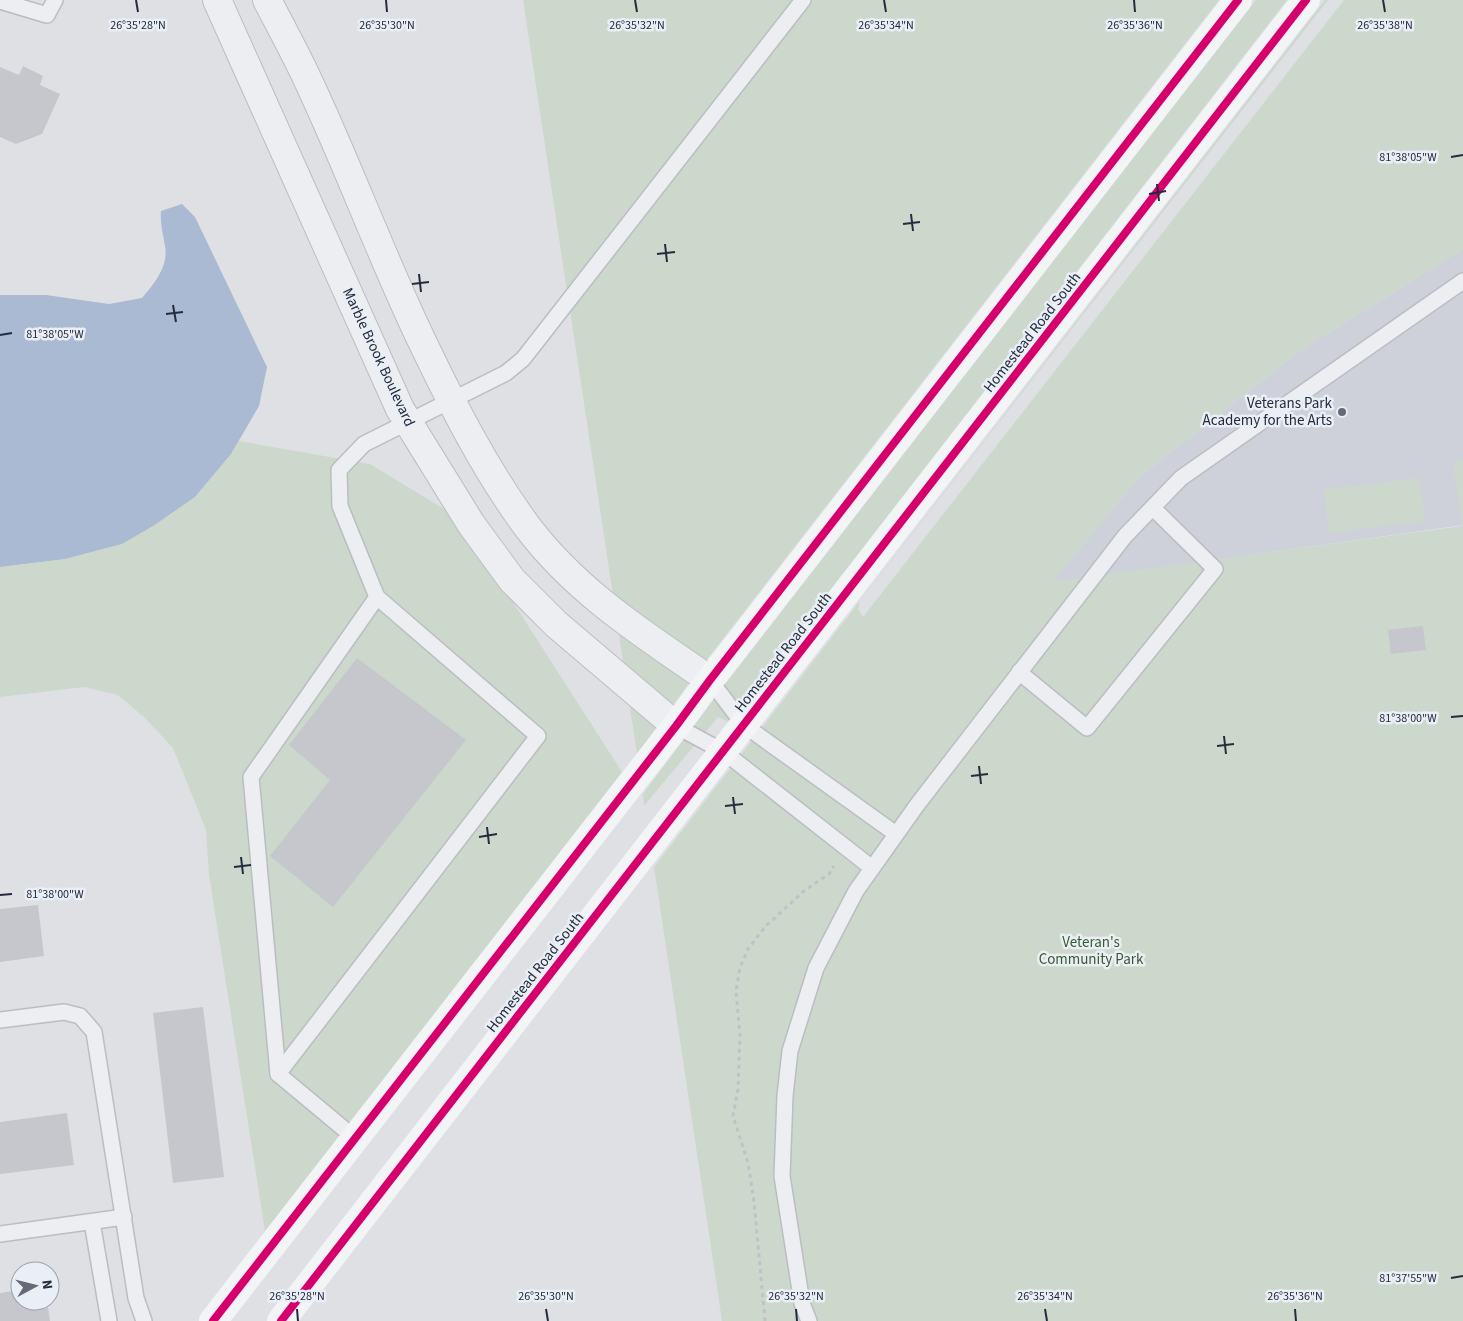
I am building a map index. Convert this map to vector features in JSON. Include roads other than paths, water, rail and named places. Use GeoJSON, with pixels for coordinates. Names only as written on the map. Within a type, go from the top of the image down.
{"type":"FeatureCollection","features":[{"type":"Feature","properties":{"kind":"main road"},"geometry":{"type":"LineString","coordinates":[[213,1321],[1238,0]]}},
{"type":"Feature","properties":{"kind":"main road","name":"Homestead Road South"},"geometry":{"type":"LineString","coordinates":[[281,1321],[1306,0]]}},
{"type":"Feature","properties":{"kind":"street","name":"Marble Brook Boulevard"},"geometry":{"type":"LineString","coordinates":[[217,0],[408,423],[471,524],[512,580],[556,624],[676,726]]}},
{"type":"Feature","properties":{"kind":"street"},"geometry":{"type":"LineString","coordinates":[[267,0],[305,74],[399,293],[452,401],[484,460],[527,526],[572,577],[622,620],[710,680]]}},
{"type":"Feature","properties":{"kind":"lane"},"geometry":{"type":"LineString","coordinates":[[0,1],[47,14],[55,0]]}},
{"type":"Feature","properties":{"kind":"lane"},"geometry":{"type":"LineString","coordinates":[[278,1074],[538,736],[377,597],[340,506],[339,470],[364,444],[506,373],[523,359],[803,0]]}},
{"type":"Feature","properties":{"kind":"lane"},"geometry":{"type":"LineString","coordinates":[[809,1321],[802,1303],[782,1176],[785,1096],[790,1051],[816,968],[856,891],[896,834],[1125,536],[1181,478],[1463,281]]}},
{"type":"Feature","properties":{"kind":"lane"},"geometry":{"type":"LineString","coordinates":[[1019,672],[1087,728],[1215,569],[1154,508]]}},
{"type":"Feature","properties":{"kind":"lane"},"geometry":{"type":"LineString","coordinates":[[356,1138],[278,1074],[251,778],[377,597]]}},
{"type":"Feature","properties":{"kind":"lane"},"geometry":{"type":"LineString","coordinates":[[710,680],[744,726],[896,834]]}},
{"type":"Feature","properties":{"kind":"lane"},"geometry":{"type":"LineString","coordinates":[[676,726],[724,752],[872,868]]}},
{"type":"Feature","properties":{"kind":"lane"},"geometry":{"type":"LineString","coordinates":[[0,1020],[64,1012],[80,1016],[94,1032],[136,1298],[144,1321]]}},
{"type":"Feature","properties":{"kind":"lane"},"geometry":{"type":"LineString","coordinates":[[0,1234],[124,1218]]}},
{"type":"Feature","properties":{"kind":"lane"},"geometry":{"type":"LineString","coordinates":[[92,1222],[109,1321]]}},
{"type":"Feature","properties":{"kind":"water"},"geometry":{"type":"Polygon","coordinates":[[[182,204],[195,217],[267,367],[259,406],[231,454],[195,497],[153,526],[122,544],[65,559],[0,567],[0,295],[46,295],[109,304],[142,298],[156,281],[165,261],[166,253],[161,224],[161,211],[182,204]]]}},
{"type":"Feature","properties":{"kind":"place","name":"Veterans Park Academy for the Arts"},"geometry":{"type":"Point","coordinates":[1342,412]}},
{"type":"Feature","properties":{"kind":"park label","name":"Veteran's Community Park"},"geometry":{"type":"Point","coordinates":[1091,950]}}]}
